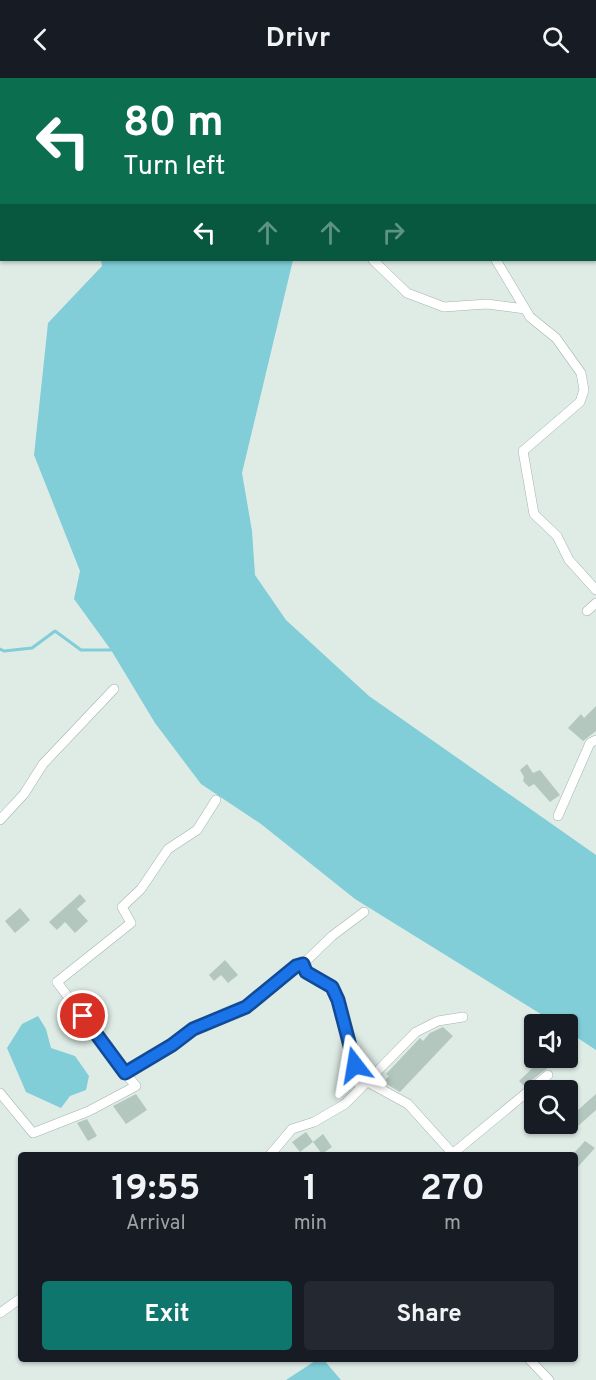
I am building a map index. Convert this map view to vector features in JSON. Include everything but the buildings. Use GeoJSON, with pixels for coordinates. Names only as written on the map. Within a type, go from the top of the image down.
{"type":"FeatureCollection","features":[{"type":"Feature","properties":{"kind":"street"},"geometry":{"type":"LineString","coordinates":[[375,261],[407,293],[444,307],[487,304],[525,309]]}},
{"type":"Feature","properties":{"kind":"street"},"geometry":{"type":"LineString","coordinates":[[497,261],[530,317],[556,338],[581,373],[584,390],[580,402],[523,451],[534,514],[557,536],[569,560],[596,590]]}},
{"type":"Feature","properties":{"kind":"street"},"geometry":{"type":"LineString","coordinates":[[587,611],[596,603]]}},
{"type":"Feature","properties":{"kind":"street"},"geometry":{"type":"LineString","coordinates":[[0,820],[24,794],[43,764],[114,689]]}},
{"type":"Feature","properties":{"kind":"street"},"geometry":{"type":"LineString","coordinates":[[558,816],[590,743],[596,740]]}},
{"type":"Feature","properties":{"kind":"street"},"geometry":{"type":"LineString","coordinates":[[0,1093],[33,1133],[89,1111],[136,1086],[57,982],[131,923],[122,907],[141,890],[168,849],[197,830],[216,800]]}},
{"type":"Feature","properties":{"kind":"street"},"geometry":{"type":"LineString","coordinates":[[125,1073],[172,1045],[193,1029],[246,1007],[296,966],[303,964],[332,936],[364,912]]}},
{"type":"Feature","properties":{"kind":"street"},"geometry":{"type":"LineString","coordinates":[[303,964],[306,972],[332,987],[363,1084],[408,1104],[450,1152]]}},
{"type":"Feature","properties":{"kind":"street"},"geometry":{"type":"LineString","coordinates":[[273,1152],[292,1129],[314,1122],[345,1104],[416,1032],[438,1021],[462,1017]]}},
{"type":"Feature","properties":{"kind":"street"},"geometry":{"type":"LineString","coordinates":[[457,1152],[548,1075]]}},
{"type":"Feature","properties":{"kind":"street"},"geometry":{"type":"LineString","coordinates":[[0,1313],[18,1300]]}},
{"type":"Feature","properties":{"kind":"street"},"geometry":{"type":"LineString","coordinates":[[532,1362],[549,1380]]}},
{"type":"Feature","properties":{"kind":"water"},"geometry":{"type":"Polygon","coordinates":[[[101,261],[293,261],[242,473],[252,531],[255,575],[286,620],[369,696],[596,855],[596,1050],[578,1038],[578,1014],[541,1014],[355,899],[261,824],[201,784],[155,723],[111,650],[74,599],[80,571],[34,455],[48,323],[102,266],[101,261]]]}},
{"type":"Feature","properties":{"kind":"water"},"geometry":{"type":"Polygon","coordinates":[[[38,1016],[46,1029],[51,1048],[75,1056],[89,1076],[86,1090],[70,1096],[61,1108],[26,1092],[7,1048],[22,1024],[38,1016]]]}},
{"type":"Feature","properties":{"kind":"water"},"geometry":{"type":"Polygon","coordinates":[[[313,1362],[326,1362],[341,1380],[286,1380],[313,1362]]]}},
{"type":"Feature","properties":{"kind":"waterway"},"geometry":{"type":"LineString","coordinates":[[0,649],[4,651],[32,648],[55,631],[81,650],[111,650],[113,647]]}},
{"type":"Feature","properties":{"kind":"route"},"geometry":{"type":"LineString","coordinates":[[83,1016],[125,1073],[172,1045],[193,1029],[222,1015],[246,1007],[296,966],[303,964],[306,972],[332,987],[338,1000],[355,1065]]}}]}
